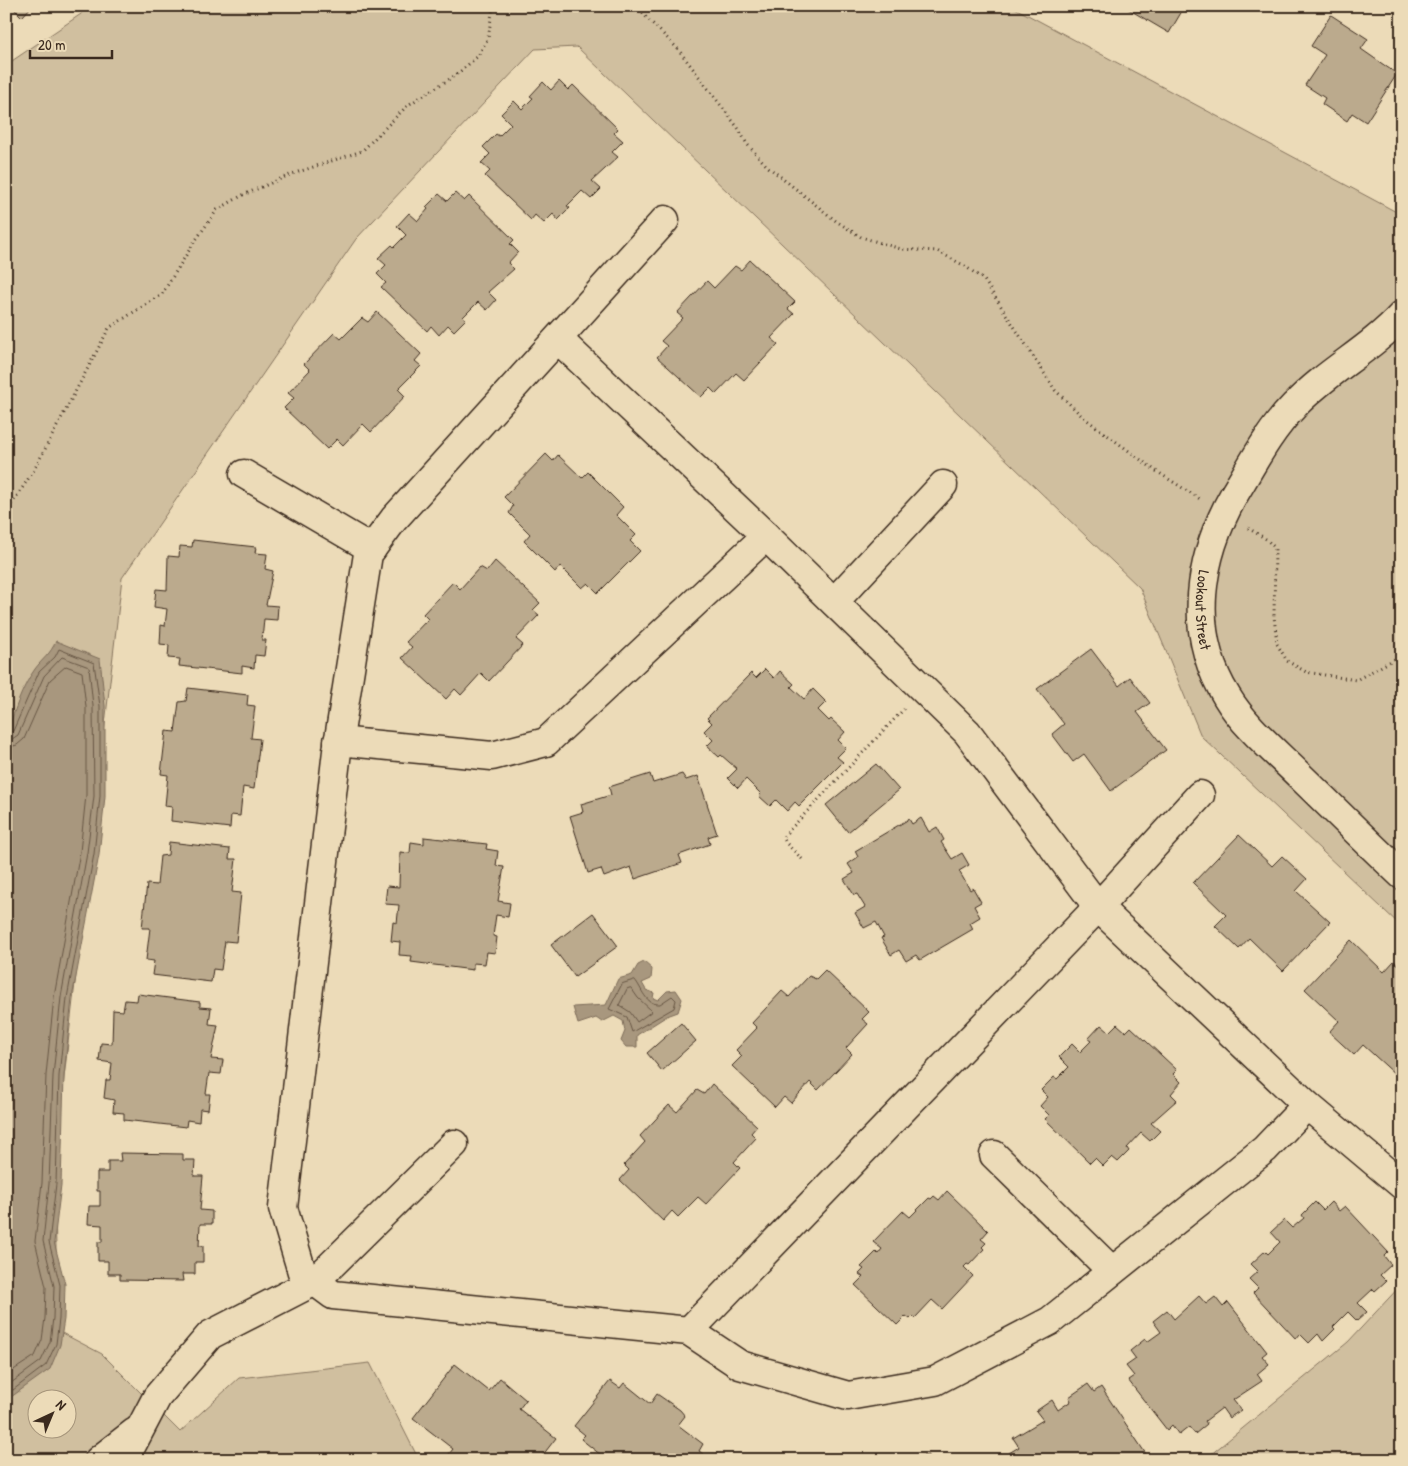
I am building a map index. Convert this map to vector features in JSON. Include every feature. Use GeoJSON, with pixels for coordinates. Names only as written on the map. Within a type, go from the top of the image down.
{"type":"FeatureCollection","features":[{"type":"Feature","properties":{"kind":"street"},"geometry":{"type":"LineString","coordinates":[[665,220],[559,340],[394,520],[368,554],[338,741],[283,1208],[302,1272],[334,1295],[689,1331],[740,1365],[848,1396],[935,1381],[1050,1321],[1265,1149],[1308,1105]]}},
{"type":"Feature","properties":{"kind":"street","name":"Lookout Street"},"geometry":{"type":"LineString","coordinates":[[1402,316],[1370,344],[1319,382],[1278,424],[1223,514],[1205,567],[1200,592],[1203,632],[1219,683],[1228,699],[1258,735],[1402,875]]}},
{"type":"Feature","properties":{"kind":"street"},"geometry":{"type":"LineString","coordinates":[[559,340],[766,536],[967,732],[1098,907],[1308,1105],[1398,1176]]}},
{"type":"Feature","properties":{"kind":"street"},"geometry":{"type":"LineString","coordinates":[[244,474],[372,549]]}},
{"type":"Feature","properties":{"kind":"street"},"geometry":{"type":"LineString","coordinates":[[834,602],[943,485]]}},
{"type":"Feature","properties":{"kind":"street"},"geometry":{"type":"LineString","coordinates":[[338,741],[492,756],[546,742],[766,536]]}},
{"type":"Feature","properties":{"kind":"street"},"geometry":{"type":"LineString","coordinates":[[689,1331],[1098,907],[1200,795]]}},
{"type":"Feature","properties":{"kind":"street"},"geometry":{"type":"LineString","coordinates":[[124,1460],[157,1397],[210,1335],[315,1282],[454,1144]]}},
{"type":"Feature","properties":{"kind":"street"},"geometry":{"type":"LineString","coordinates":[[994,1155],[1112,1271]]}},
{"type":"Feature","properties":{"kind":"street"},"geometry":{"type":"LineString","coordinates":[[99,1460],[142,1427]]}},
{"type":"Feature","properties":{"kind":"path"},"geometry":{"type":"LineString","coordinates":[[6,512],[34,470],[109,328],[162,294],[217,210],[243,195],[292,174],[362,151],[408,106],[456,75],[478,56],[488,38],[493,6]]}},
{"type":"Feature","properties":{"kind":"path"},"geometry":{"type":"LineString","coordinates":[[635,6],[678,49],[748,144],[767,166],[836,220],[861,237],[901,249],[937,252],[965,266],[984,280],[1055,390],[1083,417],[1156,471],[1266,539],[1275,548],[1274,616],[1277,644],[1287,661],[1306,672],[1356,680],[1402,655]]}},
{"type":"Feature","properties":{"kind":"path"},"geometry":{"type":"LineString","coordinates":[[802,859],[786,843],[783,837],[922,688]]}},
{"type":"Feature","properties":{"kind":"shaded area"},"geometry":{"type":"Polygon","coordinates":[[[85,6],[1011,6],[1402,215],[1402,927],[1201,736],[1140,588],[577,47],[535,49],[356,239],[122,578],[54,1164],[58,1331],[102,1354],[180,1432],[239,1378],[370,1363],[419,1460],[6,1460],[6,65],[81,14],[85,6]]]}},
{"type":"Feature","properties":{"kind":"shaded area"},"geometry":{"type":"Polygon","coordinates":[[[1402,1284],[1402,1460],[1204,1460],[1348,1342],[1402,1284]]]}},
{"type":"Feature","properties":{"kind":"water"},"geometry":{"type":"Polygon","coordinates":[[[56,641],[100,659],[105,706],[105,796],[99,855],[72,998],[64,1076],[61,1185],[54,1242],[65,1284],[64,1319],[60,1345],[50,1369],[11,1397],[6,1393],[6,735],[26,684],[56,641]]]}},
{"type":"Feature","properties":{"kind":"water"},"geometry":{"type":"Polygon","coordinates":[[[644,962],[652,969],[651,979],[642,983],[646,990],[654,993],[653,998],[658,1000],[667,991],[676,990],[682,999],[678,1012],[667,1016],[637,1035],[637,1047],[626,1047],[621,1041],[625,1031],[623,1021],[614,1016],[602,1022],[596,1018],[578,1024],[573,1007],[606,1005],[618,979],[632,975],[638,965],[644,962]]]}},
{"type":"Feature","properties":{"kind":"building"},"geometry":{"type":"Polygon","coordinates":[[[11,6],[32,6],[22,17],[11,6]]]}},
{"type":"Feature","properties":{"kind":"building"},"geometry":{"type":"Polygon","coordinates":[[[1123,6],[1185,6],[1169,33],[1123,6]]]}},
{"type":"Feature","properties":{"kind":"building"},"geometry":{"type":"Polygon","coordinates":[[[1331,15],[1368,39],[1361,49],[1397,74],[1366,122],[1352,113],[1347,121],[1322,104],[1325,98],[1305,85],[1325,55],[1311,46],[1331,15]]]}},
{"type":"Feature","properties":{"kind":"building"},"geometry":{"type":"Polygon","coordinates":[[[559,81],[568,90],[573,85],[618,129],[614,133],[623,141],[612,152],[618,157],[592,181],[601,189],[591,199],[582,191],[567,206],[570,208],[558,220],[553,214],[544,223],[535,215],[531,220],[485,176],[490,171],[481,163],[490,154],[483,147],[496,134],[499,136],[511,124],[501,114],[514,101],[522,109],[533,98],[530,96],[543,82],[551,90],[559,81]]]}},
{"type":"Feature","properties":{"kind":"building"},"geometry":{"type":"Polygon","coordinates":[[[455,193],[464,201],[469,196],[514,240],[510,244],[518,252],[508,263],[514,269],[488,292],[496,300],[487,310],[478,302],[463,317],[466,319],[454,331],[448,325],[439,335],[431,326],[427,331],[381,287],[386,283],[377,274],[386,265],[378,258],[392,245],[394,247],[406,235],[397,226],[409,213],[418,221],[428,209],[426,207],[439,194],[447,201],[455,193]]]}},
{"type":"Feature","properties":{"kind":"building"},"geometry":{"type":"Polygon","coordinates":[[[750,260],[795,302],[788,309],[794,314],[771,338],[778,344],[744,380],[736,373],[716,394],[710,388],[701,397],[657,357],[667,346],[661,341],[683,318],[677,313],[707,281],[714,288],[735,266],[741,270],[750,260]]]}},
{"type":"Feature","properties":{"kind":"building"},"geometry":{"type":"Polygon","coordinates":[[[377,312],[421,354],[415,361],[421,366],[398,389],[405,396],[371,432],[363,424],[343,445],[337,439],[327,449],[284,408],[294,398],[288,393],[310,370],[304,364],[334,333],[341,339],[362,318],[368,322],[377,312]]]}},
{"type":"Feature","properties":{"kind":"building"},"geometry":{"type":"Polygon","coordinates":[[[546,454],[553,461],[558,455],[582,478],[588,472],[623,507],[616,515],[636,535],[630,541],[640,551],[598,593],[588,583],[582,588],[560,566],[555,572],[524,541],[530,534],[509,513],[513,506],[504,497],[546,454]]]}},
{"type":"Feature","properties":{"kind":"building"},"geometry":{"type":"Polygon","coordinates":[[[193,540],[256,547],[255,553],[267,554],[265,569],[273,571],[266,605],[278,606],[277,620],[264,619],[262,640],[266,640],[264,656],[255,655],[254,668],[242,666],[242,673],[179,666],[180,659],[168,658],[169,645],[160,644],[161,625],[165,626],[167,609],[154,607],[156,589],[167,590],[168,556],[179,557],[180,546],[192,547],[193,540]]]}},
{"type":"Feature","properties":{"kind":"building"},"geometry":{"type":"Polygon","coordinates":[[[495,561],[540,603],[533,610],[539,615],[516,639],[523,645],[489,681],[481,673],[461,695],[455,689],[446,699],[402,658],[412,647],[406,642],[428,619],[423,614],[453,582],[460,589],[480,567],[487,571],[495,561]]]}},
{"type":"Feature","properties":{"kind":"building"},"geometry":{"type":"Polygon","coordinates":[[[1091,649],[1119,686],[1130,677],[1150,703],[1137,712],[1166,750],[1111,791],[1084,754],[1073,762],[1052,734],[1064,724],[1037,689],[1091,649]]]}},
{"type":"Feature","properties":{"kind":"building"},"geometry":{"type":"Polygon","coordinates":[[[765,669],[774,678],[780,671],[794,684],[791,687],[804,699],[813,689],[826,702],[818,710],[829,721],[831,719],[845,732],[838,740],[846,748],[837,757],[843,762],[799,806],[795,802],[787,811],[776,800],[770,806],[759,796],[761,794],[746,779],[738,788],[728,778],[737,769],[707,746],[713,740],[704,731],[712,723],[707,718],[751,673],[756,678],[765,669]]]}},
{"type":"Feature","properties":{"kind":"building"},"geometry":{"type":"Polygon","coordinates":[[[188,688],[248,695],[247,705],[255,706],[251,738],[260,739],[254,789],[243,787],[240,816],[231,815],[230,828],[171,821],[172,807],[165,806],[168,775],[161,774],[166,731],[175,732],[179,702],[186,701],[188,688]]]}},
{"type":"Feature","properties":{"kind":"building"},"geometry":{"type":"Polygon","coordinates":[[[876,764],[899,790],[848,832],[826,805],[876,764]]]}},
{"type":"Feature","properties":{"kind":"building"},"geometry":{"type":"Polygon","coordinates":[[[650,774],[653,783],[682,774],[686,780],[698,776],[717,834],[708,837],[710,844],[679,855],[682,863],[635,879],[631,867],[604,877],[601,869],[588,873],[570,816],[583,812],[581,804],[611,795],[609,787],[650,774]]]}},
{"type":"Feature","properties":{"kind":"building"},"geometry":{"type":"Polygon","coordinates":[[[921,818],[929,832],[937,827],[944,840],[941,842],[952,859],[962,853],[969,865],[959,871],[970,890],[973,888],[981,902],[974,906],[980,917],[970,923],[973,929],[920,960],[916,955],[906,961],[899,950],[891,955],[881,938],[884,937],[876,922],[864,928],[855,913],[865,907],[857,894],[854,895],[844,879],[854,873],[848,864],[858,857],[855,851],[909,819],[912,824],[921,818]]]}},
{"type":"Feature","properties":{"kind":"building"},"geometry":{"type":"Polygon","coordinates":[[[1239,835],[1272,866],[1282,856],[1307,879],[1296,891],[1330,922],[1283,971],[1249,938],[1239,949],[1215,926],[1226,915],[1193,883],[1239,835]]]}},
{"type":"Feature","properties":{"kind":"building"},"geometry":{"type":"Polygon","coordinates":[[[424,837],[487,844],[486,849],[498,851],[496,866],[504,867],[498,901],[510,903],[508,917],[496,915],[493,936],[497,937],[495,953],[487,952],[485,964],[473,963],[473,970],[411,962],[412,956],[399,955],[400,942],[391,941],[393,922],[397,923],[399,905],[385,904],[387,886],[399,887],[400,852],[410,853],[411,842],[424,844],[424,837]]]}},
{"type":"Feature","properties":{"kind":"building"},"geometry":{"type":"Polygon","coordinates":[[[169,842],[230,849],[229,859],[236,859],[232,892],[241,893],[236,942],[225,941],[221,970],[213,969],[211,982],[152,975],[154,961],[146,960],[150,928],[142,928],[147,884],[157,885],[160,856],[168,855],[169,842]]]}},
{"type":"Feature","properties":{"kind":"building"},"geometry":{"type":"Polygon","coordinates":[[[593,913],[618,946],[575,977],[551,945],[593,913]]]}},
{"type":"Feature","properties":{"kind":"building"},"geometry":{"type":"Polygon","coordinates":[[[1351,940],[1384,972],[1394,961],[1402,968],[1402,1071],[1397,1076],[1363,1045],[1354,1055],[1329,1032],[1339,1021],[1305,989],[1351,940]]]}},
{"type":"Feature","properties":{"kind":"building"},"geometry":{"type":"Polygon","coordinates":[[[825,970],[869,1012],[862,1019],[868,1024],[846,1048],[852,1054],[818,1090],[810,1082],[791,1103],[784,1097],[775,1107],[732,1066],[742,1056],[736,1050],[757,1028],[752,1023],[782,991],[789,997],[809,976],[816,979],[825,970]]]}},
{"type":"Feature","properties":{"kind":"building"},"geometry":{"type":"Polygon","coordinates":[[[138,994],[200,1002],[200,1007],[211,1008],[209,1024],[218,1025],[211,1059],[223,1060],[221,1074],[209,1073],[206,1094],[210,1094],[208,1110],[200,1109],[199,1122],[187,1120],[186,1127],[124,1120],[124,1113],[113,1112],[114,1100],[104,1098],[106,1080],[110,1080],[112,1063],[99,1061],[101,1043],[112,1044],[113,1010],[123,1011],[125,1000],[137,1001],[138,994]]]}},
{"type":"Feature","properties":{"kind":"building"},"geometry":{"type":"Polygon","coordinates":[[[681,1023],[696,1041],[662,1071],[647,1053],[681,1023]]]}},
{"type":"Feature","properties":{"kind":"building"},"geometry":{"type":"Polygon","coordinates":[[[1117,1024],[1126,1032],[1131,1027],[1177,1070],[1173,1074],[1181,1082],[1171,1094],[1177,1100],[1151,1123],[1160,1131],[1150,1141],[1141,1133],[1127,1148],[1129,1151],[1118,1162],[1112,1157],[1103,1166],[1095,1158],[1090,1163],[1045,1119],[1049,1115],[1040,1106],[1048,1097],[1041,1090],[1054,1077],[1057,1079],[1069,1067],[1059,1057],[1072,1044],[1080,1052],[1091,1041],[1088,1039],[1101,1025],[1109,1032],[1117,1024]]]}},
{"type":"Feature","properties":{"kind":"building"},"geometry":{"type":"Polygon","coordinates":[[[712,1084],[757,1126],[751,1133],[756,1138],[734,1162],[740,1168],[706,1204],[698,1197],[678,1217],[672,1211],[663,1221],[620,1180],[629,1170],[624,1165],[645,1142],[640,1136],[669,1105],[677,1112],[697,1090],[704,1094],[712,1084]]]}},
{"type":"Feature","properties":{"kind":"building"},"geometry":{"type":"Polygon","coordinates":[[[120,1153],[183,1154],[183,1160],[195,1160],[194,1176],[203,1176],[200,1210],[212,1211],[212,1224],[200,1224],[199,1246],[203,1246],[203,1262],[195,1262],[195,1274],[182,1274],[183,1281],[120,1280],[120,1274],[108,1274],[108,1261],[98,1261],[98,1242],[102,1242],[102,1225],[88,1224],[89,1206],[100,1206],[100,1191],[97,1191],[97,1172],[108,1172],[108,1161],[121,1161],[120,1153]]]}},
{"type":"Feature","properties":{"kind":"building"},"geometry":{"type":"Polygon","coordinates":[[[947,1191],[988,1231],[981,1239],[986,1243],[982,1247],[984,1249],[969,1265],[967,1264],[964,1267],[973,1276],[942,1309],[932,1300],[915,1318],[913,1316],[910,1319],[906,1316],[897,1325],[855,1285],[863,1277],[859,1274],[864,1269],[861,1267],[876,1252],[878,1254],[882,1249],[873,1242],[903,1211],[910,1217],[929,1198],[931,1199],[934,1196],[939,1200],[947,1191]]]}},
{"type":"Feature","properties":{"kind":"building"},"geometry":{"type":"Polygon","coordinates":[[[1315,1202],[1323,1210],[1331,1202],[1339,1211],[1345,1206],[1388,1252],[1384,1256],[1391,1265],[1380,1275],[1386,1281],[1375,1291],[1373,1289],[1358,1303],[1367,1312],[1357,1321],[1348,1312],[1333,1327],[1335,1329],[1323,1341],[1318,1334],[1309,1343],[1300,1334],[1296,1339],[1253,1293],[1258,1288],[1249,1279],[1258,1271],[1251,1264],[1265,1251],[1268,1254],[1280,1242],[1271,1232],[1284,1220],[1292,1228],[1304,1218],[1302,1215],[1315,1202]]]}},
{"type":"Feature","properties":{"kind":"building"},"geometry":{"type":"Polygon","coordinates":[[[1199,1296],[1206,1304],[1215,1297],[1223,1307],[1228,1302],[1267,1352],[1262,1356],[1269,1364],[1257,1374],[1262,1381],[1233,1400],[1241,1410],[1229,1418],[1222,1408],[1205,1421],[1207,1424],[1195,1434],[1189,1427],[1179,1435],[1172,1425],[1167,1430],[1128,1380],[1134,1376],[1126,1366],[1136,1359],[1130,1351],[1145,1339],[1147,1342],[1161,1332],[1153,1321],[1167,1310],[1174,1319],[1199,1296]]]}},
{"type":"Feature","properties":{"kind":"building"},"geometry":{"type":"Polygon","coordinates":[[[455,1364],[489,1391],[500,1378],[526,1400],[519,1409],[556,1438],[539,1460],[445,1459],[453,1449],[413,1418],[455,1364]]]}},
{"type":"Feature","properties":{"kind":"building"},"geometry":{"type":"Polygon","coordinates":[[[610,1381],[620,1388],[624,1383],[650,1404],[657,1394],[680,1410],[685,1416],[678,1425],[703,1444],[699,1451],[708,1458],[707,1460],[607,1460],[581,1439],[585,1435],[574,1426],[610,1381]]]}},
{"type":"Feature","properties":{"kind":"building"},"geometry":{"type":"Polygon","coordinates":[[[1088,1384],[1094,1392],[1101,1387],[1150,1460],[1013,1460],[1009,1453],[1019,1447],[1013,1438],[1043,1420],[1036,1411],[1052,1400],[1058,1410],[1071,1401],[1069,1397],[1088,1384]]]}},
{"type":"Feature","properties":{"kind":"building"},"geometry":{"type":"Polygon","coordinates":[[[928,1455],[928,1460],[910,1460],[910,1458],[928,1455]]]}}]}
